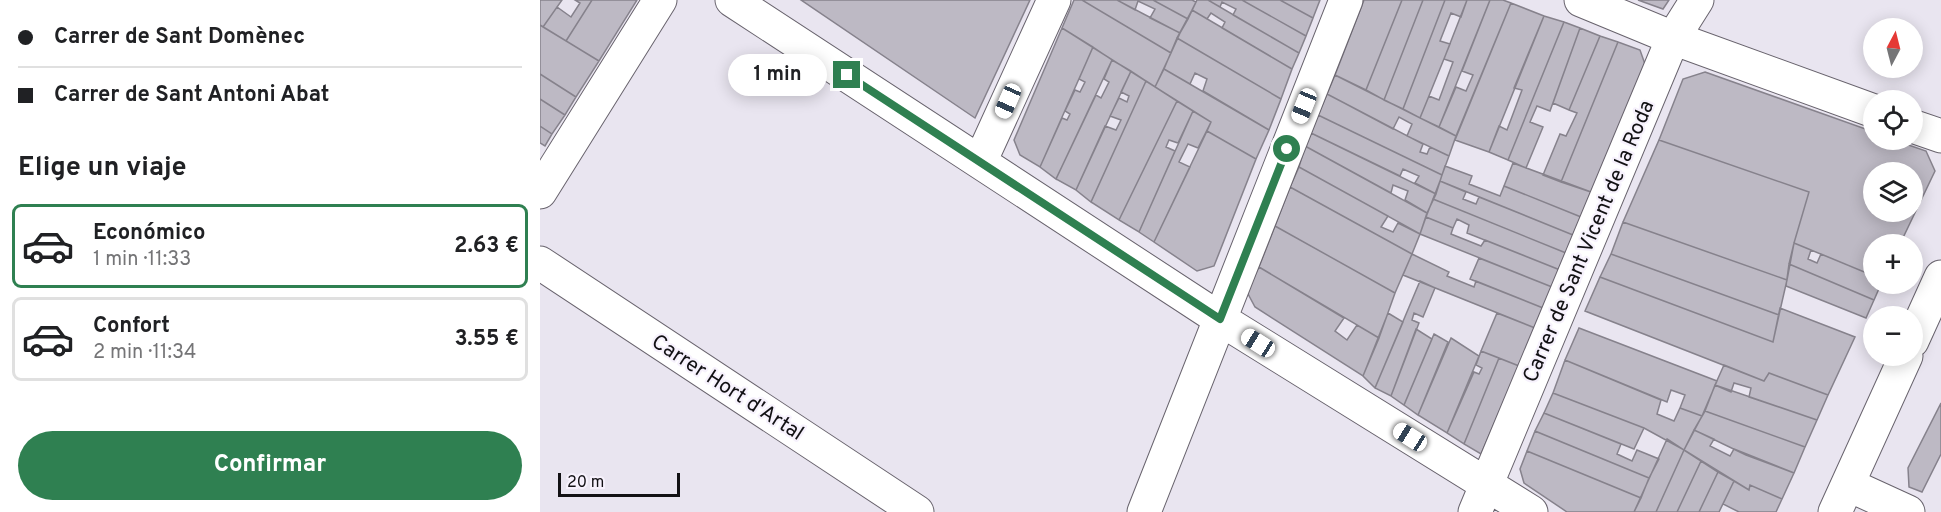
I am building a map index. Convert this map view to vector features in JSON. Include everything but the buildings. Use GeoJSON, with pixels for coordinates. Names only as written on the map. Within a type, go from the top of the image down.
{"type":"FeatureCollection","features":[{"type":"Feature","properties":{"kind":"street"},"geometry":{"type":"LineString","coordinates":[[540,192],[660,0]]}},
{"type":"Feature","properties":{"kind":"street"},"geometry":{"type":"LineString","coordinates":[[732,0],[1220,319],[1480,498],[1531,512]]}},
{"type":"Feature","properties":{"kind":"street"},"geometry":{"type":"LineString","coordinates":[[980,162],[1054,0]]}},
{"type":"Feature","properties":{"kind":"street"},"geometry":{"type":"LineString","coordinates":[[1144,512],[1346,0]]}},
{"type":"Feature","properties":{"kind":"street"},"geometry":{"type":"LineString","coordinates":[[1581,0],[1673,38],[1863,107]]}},
{"type":"Feature","properties":{"kind":"street","name":"Carrer de Sant Vicent de la Roda"},"geometry":{"type":"LineString","coordinates":[[1480,498],[1673,38],[1697,0]]}},
{"type":"Feature","properties":{"kind":"street"},"geometry":{"type":"LineString","coordinates":[[1923,130],[1941,136]]}},
{"type":"Feature","properties":{"kind":"street","name":"Carrer Hort d'Artal"},"geometry":{"type":"LineString","coordinates":[[540,263],[917,512]]}},
{"type":"Feature","properties":{"kind":"street"},"geometry":{"type":"LineString","coordinates":[[1923,317],[1941,277]]}},
{"type":"Feature","properties":{"kind":"street"},"geometry":{"type":"LineString","coordinates":[[1901,366],[1842,498],[1908,512]]}},
{"type":"Feature","properties":{"kind":"route"},"geometry":{"type":"LineString","coordinates":[[847,75],[1220,319],[1287,149]]}}]}
